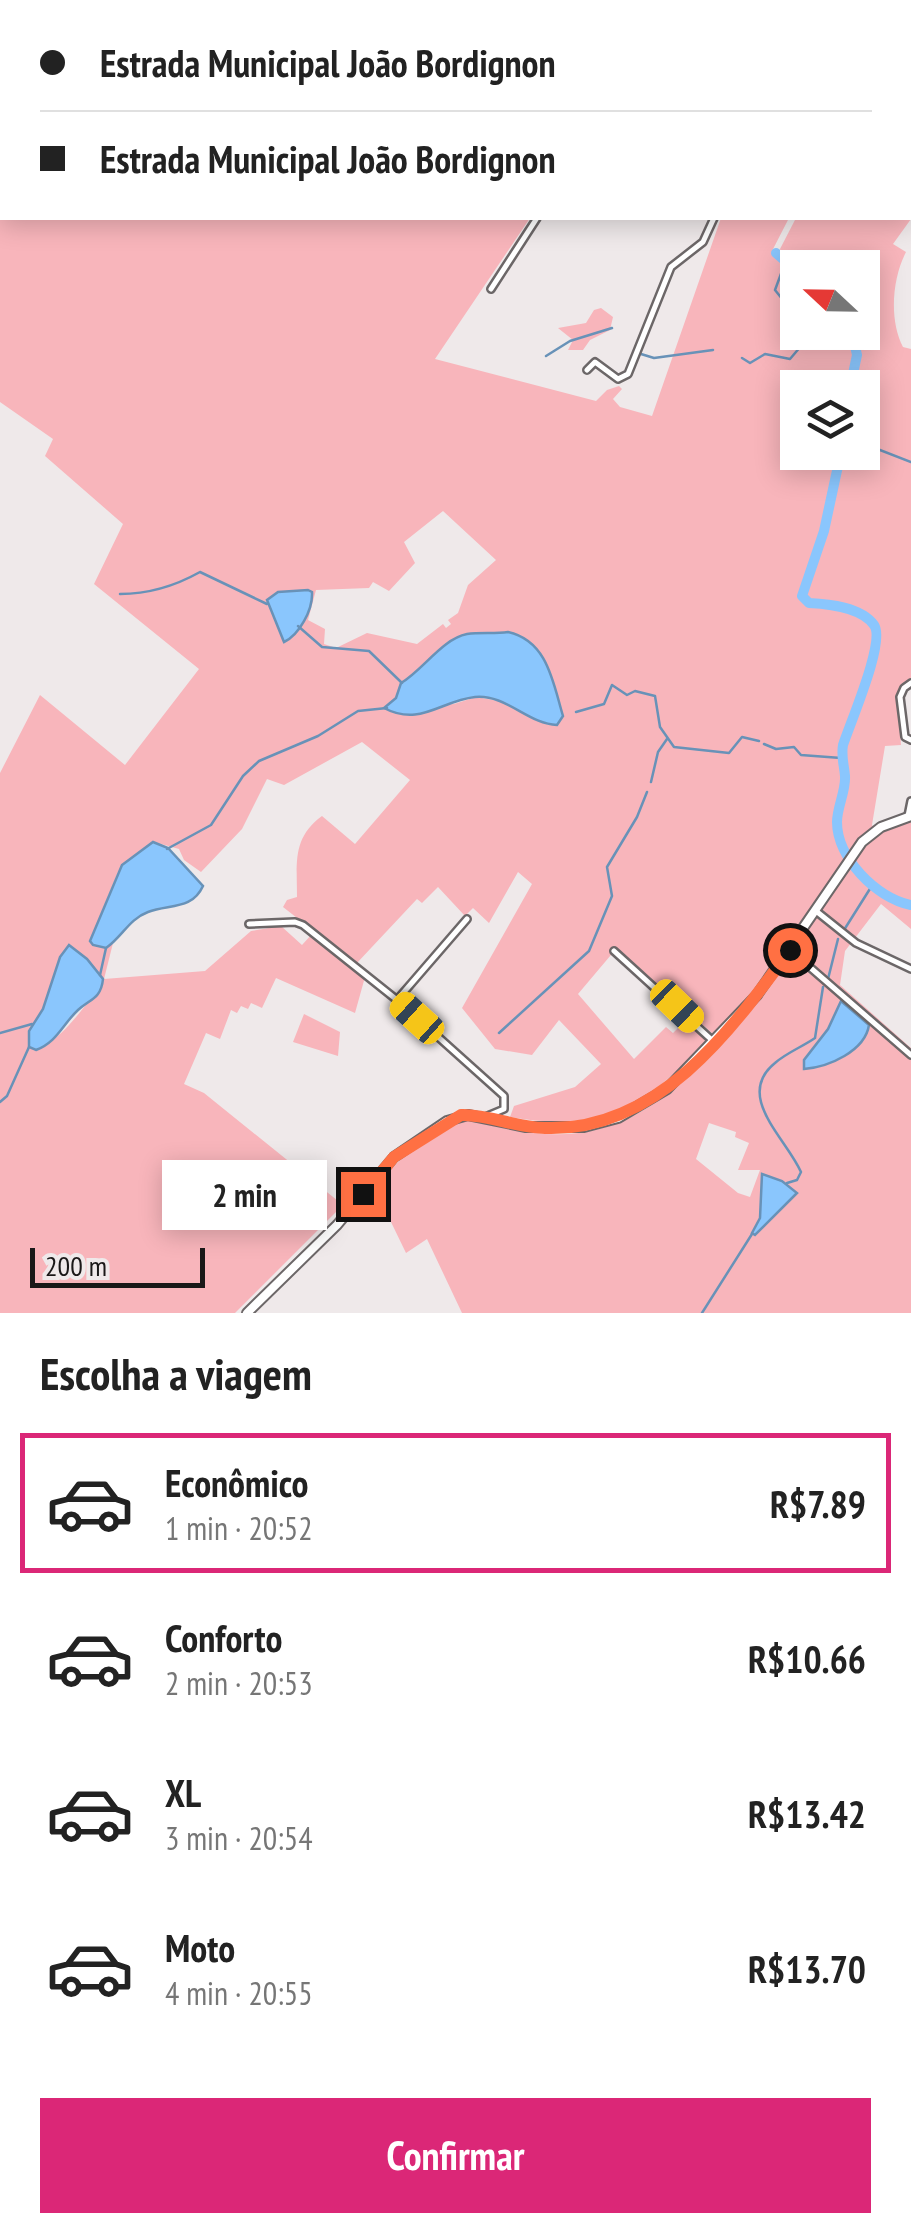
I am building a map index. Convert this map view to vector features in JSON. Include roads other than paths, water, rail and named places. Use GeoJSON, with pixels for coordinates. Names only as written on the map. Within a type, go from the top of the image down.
{"type":"FeatureCollection","features":[{"type":"Feature","properties":{"kind":"main road"},"geometry":{"type":"LineString","coordinates":[[247,1313],[337,1226],[394,1157],[454,1118],[482,1118],[545,1128],[609,1121],[667,1090],[746,1008],[790,950],[854,851],[875,831],[909,816]]}},
{"type":"Feature","properties":{"kind":"street"},"geometry":{"type":"LineString","coordinates":[[491,289],[536,220]]}},
{"type":"Feature","properties":{"kind":"street"},"geometry":{"type":"LineString","coordinates":[[587,370],[595,362],[618,379],[628,374],[671,267],[703,242],[713,220]]}},
{"type":"Feature","properties":{"kind":"street"},"geometry":{"type":"LineString","coordinates":[[909,739],[901,694],[911,684]]}},
{"type":"Feature","properties":{"kind":"street"},"geometry":{"type":"LineString","coordinates":[[909,816],[911,801]]}},
{"type":"Feature","properties":{"kind":"street"},"geometry":{"type":"LineString","coordinates":[[816,911],[856,943],[911,969]]}},
{"type":"Feature","properties":{"kind":"street"},"geometry":{"type":"LineString","coordinates":[[397,1000],[468,919]]}},
{"type":"Feature","properties":{"kind":"street"},"geometry":{"type":"LineString","coordinates":[[248,924],[300,923],[397,1000],[504,1096],[504,1109],[482,1118]]}},
{"type":"Feature","properties":{"kind":"street"},"geometry":{"type":"LineString","coordinates":[[790,950],[911,1055]]}},
{"type":"Feature","properties":{"kind":"street"},"geometry":{"type":"LineString","coordinates":[[614,951],[714,1042]]}},
{"type":"Feature","properties":{"kind":"water"},"geometry":{"type":"Polygon","coordinates":[[[308,590],[312,599],[308,614],[295,634],[284,642],[267,600],[278,592],[308,590]]]}},
{"type":"Feature","properties":{"kind":"water"},"geometry":{"type":"Polygon","coordinates":[[[508,632],[532,644],[547,665],[563,716],[557,725],[536,720],[486,697],[463,699],[419,714],[384,708],[396,698],[401,683],[449,642],[467,634],[508,632]]]}},
{"type":"Feature","properties":{"kind":"water"},"geometry":{"type":"Polygon","coordinates":[[[153,842],[168,848],[203,886],[187,903],[141,915],[106,948],[93,945],[90,941],[122,865],[153,842]]]}},
{"type":"Feature","properties":{"kind":"water"},"geometry":{"type":"Polygon","coordinates":[[[69,945],[87,959],[103,979],[102,986],[54,1038],[36,1050],[29,1047],[29,1031],[43,1009],[60,957],[69,945]]]}},
{"type":"Feature","properties":{"kind":"water"},"geometry":{"type":"Polygon","coordinates":[[[841,1001],[869,1025],[866,1034],[844,1056],[804,1069],[804,1060],[828,1029],[841,1001]]]}},
{"type":"Feature","properties":{"kind":"water"},"geometry":{"type":"Polygon","coordinates":[[[762,1174],[782,1181],[797,1193],[755,1235],[752,1233],[760,1218],[762,1174]]]}},
{"type":"Feature","properties":{"kind":"waterway"},"geometry":{"type":"LineString","coordinates":[[776,253],[780,256]]}},
{"type":"Feature","properties":{"kind":"waterway"},"geometry":{"type":"LineString","coordinates":[[780,276],[775,290],[780,296]]}},
{"type":"Feature","properties":{"kind":"waterway"},"geometry":{"type":"LineString","coordinates":[[546,356],[570,341],[612,328]]}},
{"type":"Feature","properties":{"kind":"waterway"},"geometry":{"type":"LineString","coordinates":[[641,354],[654,358],[713,350]]}},
{"type":"Feature","properties":{"kind":"waterway"},"geometry":{"type":"LineString","coordinates":[[742,358],[750,363],[765,354],[790,359],[798,350]]}},
{"type":"Feature","properties":{"kind":"waterway"},"geometry":{"type":"LineString","coordinates":[[854,370],[856,350]]}},
{"type":"Feature","properties":{"kind":"waterway"},"geometry":{"type":"LineString","coordinates":[[880,450],[911,462]]}},
{"type":"Feature","properties":{"kind":"waterway"},"geometry":{"type":"LineString","coordinates":[[837,470],[824,531],[802,596],[809,603],[861,614],[874,625],[876,634],[871,664],[843,745],[845,782],[837,816],[839,836],[851,862],[872,885],[911,905]]}},
{"type":"Feature","properties":{"kind":"waterway"},"geometry":{"type":"LineString","coordinates":[[120,594],[162,588],[200,572],[267,604]]}},
{"type":"Feature","properties":{"kind":"waterway"},"geometry":{"type":"LineString","coordinates":[[298,626],[322,647],[369,651],[402,683]]}},
{"type":"Feature","properties":{"kind":"waterway"},"geometry":{"type":"LineString","coordinates":[[576,712],[604,704],[612,685],[627,695],[635,691],[655,696],[660,727],[674,747],[729,753],[742,737],[759,741]]}},
{"type":"Feature","properties":{"kind":"waterway"},"geometry":{"type":"LineString","coordinates":[[167,849],[211,825],[243,776],[259,761],[318,736],[358,711],[387,708]]}},
{"type":"Feature","properties":{"kind":"waterway"},"geometry":{"type":"LineString","coordinates":[[651,782],[658,752],[667,739]]}},
{"type":"Feature","properties":{"kind":"waterway"},"geometry":{"type":"LineString","coordinates":[[764,744],[776,749],[794,747],[801,755],[841,758]]}},
{"type":"Feature","properties":{"kind":"waterway"},"geometry":{"type":"LineString","coordinates":[[499,1033],[589,951],[612,896],[607,867],[647,792]]}},
{"type":"Feature","properties":{"kind":"waterway"},"geometry":{"type":"LineString","coordinates":[[844,930],[873,884]]}},
{"type":"Feature","properties":{"kind":"waterway"},"geometry":{"type":"LineString","coordinates":[[828,979],[838,939]]}},
{"type":"Feature","properties":{"kind":"waterway"},"geometry":{"type":"LineString","coordinates":[[100,975],[106,948]]}},
{"type":"Feature","properties":{"kind":"waterway"},"geometry":{"type":"LineString","coordinates":[[787,1183],[797,1180],[801,1172],[767,1117],[760,1089],[764,1076],[775,1063],[815,1038],[823,987]]}},
{"type":"Feature","properties":{"kind":"waterway"},"geometry":{"type":"LineString","coordinates":[[0,1033],[32,1024]]}},
{"type":"Feature","properties":{"kind":"waterway"},"geometry":{"type":"LineString","coordinates":[[0,1102],[7,1096],[29,1047]]}},
{"type":"Feature","properties":{"kind":"waterway"},"geometry":{"type":"LineString","coordinates":[[702,1313],[752,1234]]}}]}
